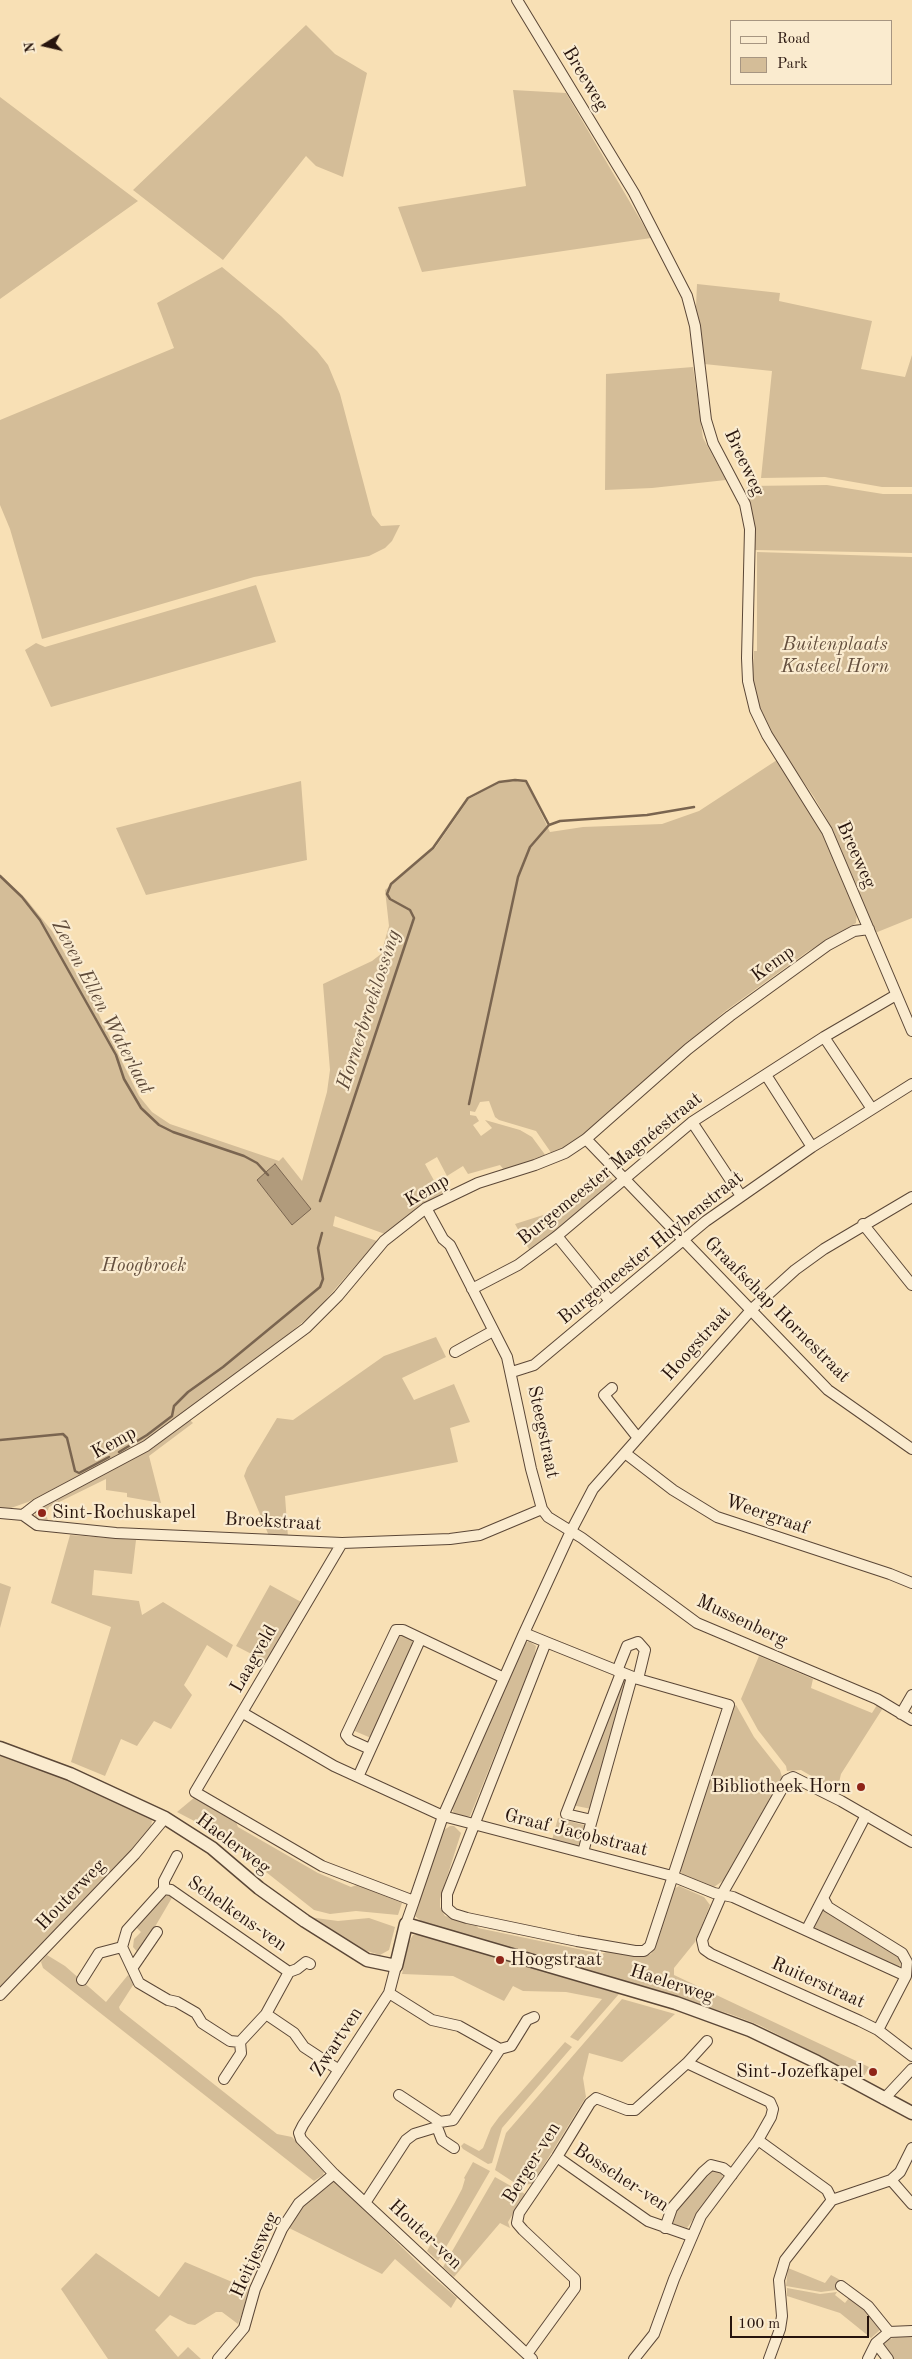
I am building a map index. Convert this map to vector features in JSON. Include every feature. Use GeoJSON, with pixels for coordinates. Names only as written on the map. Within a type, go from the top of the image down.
{"type":"FeatureCollection","features":[{"type":"Feature","properties":{"kind":"street","name":"Breeweg"},"geometry":{"type":"LineString","coordinates":[[517,0],[634,193],[687,296],[695,326],[706,420],[713,443],[745,504],[748,521],[747,658],[748,681],[755,710],[767,735],[827,831],[912,1032]]}},
{"type":"Feature","properties":{"kind":"street","name":"Kemp"},"geometry":{"type":"LineString","coordinates":[[23,1514],[37,1504],[146,1446],[306,1328],[338,1296],[384,1241],[426,1208],[471,1186],[558,1156],[586,1139],[688,1049],[730,1016],[828,945],[854,931],[869,929]]}},
{"type":"Feature","properties":{"kind":"street","name":"Burgemeester Magnéestraat"},"geometry":{"type":"LineString","coordinates":[[472,1289],[518,1265],[557,1236],[626,1180],[692,1122],[824,1038],[896,995]]}},
{"type":"Feature","properties":{"kind":"street"},"geometry":{"type":"LineString","coordinates":[[824,1038],[872,1109]]}},
{"type":"Feature","properties":{"kind":"street"},"geometry":{"type":"LineString","coordinates":[[766,1075],[812,1147]]}},
{"type":"Feature","properties":{"kind":"street","name":"Burgemeester Huybenstraat"},"geometry":{"type":"LineString","coordinates":[[512,1372],[534,1365],[610,1301],[741,1196],[812,1147],[912,1084]]}},
{"type":"Feature","properties":{"kind":"street"},"geometry":{"type":"LineString","coordinates":[[692,1122],[741,1196]]}},
{"type":"Feature","properties":{"kind":"street","name":"Graafschap Hornestraat"},"geometry":{"type":"LineString","coordinates":[[586,1139],[828,1390],[912,1450]]}},
{"type":"Feature","properties":{"kind":"street","name":"Hoogstraat"},"geometry":{"type":"LineString","coordinates":[[414,1901],[443,1816],[524,1633],[571,1531],[593,1489],[752,1310],[795,1270],[863,1224],[912,1197]]}},
{"type":"Feature","properties":{"kind":"street","name":"Steegstraat"},"geometry":{"type":"LineString","coordinates":[[426,1208],[443,1239],[450,1245],[508,1357],[531,1469],[542,1509]]}},
{"type":"Feature","properties":{"kind":"street"},"geometry":{"type":"LineString","coordinates":[[863,1224],[912,1285]]}},
{"type":"Feature","properties":{"kind":"street"},"geometry":{"type":"LineString","coordinates":[[557,1236],[610,1301]]}},
{"type":"Feature","properties":{"kind":"street"},"geometry":{"type":"LineString","coordinates":[[455,1352],[493,1331]]}},
{"type":"Feature","properties":{"kind":"street"},"geometry":{"type":"LineString","coordinates":[[612,1388],[604,1395],[638,1438]]}},
{"type":"Feature","properties":{"kind":"street","name":"Weergraaf"},"geometry":{"type":"LineString","coordinates":[[625,1452],[673,1490],[717,1517],[890,1574],[912,1584]]}},
{"type":"Feature","properties":{"kind":"street"},"geometry":{"type":"LineString","coordinates":[[542,1509],[548,1517],[571,1531]]}},
{"type":"Feature","properties":{"kind":"street","name":"Broekstraat"},"geometry":{"type":"LineString","coordinates":[[0,1513],[23,1514],[37,1525],[116,1533],[342,1544],[450,1539],[480,1535],[542,1509]]}},
{"type":"Feature","properties":{"kind":"street","name":"Mussenberg"},"geometry":{"type":"LineString","coordinates":[[571,1531],[698,1623],[876,1699],[912,1720]]}},
{"type":"Feature","properties":{"kind":"street","name":"Laagveld"},"geometry":{"type":"LineString","coordinates":[[195,1792],[342,1544]]}},
{"type":"Feature","properties":{"kind":"street"},"geometry":{"type":"LineString","coordinates":[[370,1750],[350,1740],[346,1735],[348,1727],[396,1630],[404,1630],[420,1640],[504,1678]]}},
{"type":"Feature","properties":{"kind":"street"},"geometry":{"type":"LineString","coordinates":[[524,1633],[635,1678],[729,1705],[672,1876]]}},
{"type":"Feature","properties":{"kind":"street"},"geometry":{"type":"LineString","coordinates":[[358,1777],[420,1640]]}},
{"type":"Feature","properties":{"kind":"street"},"geometry":{"type":"LineString","coordinates":[[473,1826],[546,1642]]}},
{"type":"Feature","properties":{"kind":"street"},"geometry":{"type":"LineString","coordinates":[[583,1852],[645,1650],[638,1642],[627,1646],[566,1814],[592,1820]]}},
{"type":"Feature","properties":{"kind":"street"},"geometry":{"type":"LineString","coordinates":[[901,1714],[912,1695]]}},
{"type":"Feature","properties":{"kind":"street","name":"Graaf Jacobstraat"},"geometry":{"type":"LineString","coordinates":[[243,1713],[358,1777],[443,1816],[473,1826],[583,1852],[672,1876],[733,1897],[807,1929],[906,1976]]}},
{"type":"Feature","properties":{"kind":"street","name":"Haelerweg"},"geometry":{"type":"LineString","coordinates":[[0,1748],[70,1774],[165,1818],[212,1848],[259,1888],[305,1921],[367,1960],[396,1966]]}},
{"type":"Feature","properties":{"kind":"street"},"geometry":{"type":"LineString","coordinates":[[722,1894],[787,1780],[793,1777],[866,1815],[912,1842]]}},
{"type":"Feature","properties":{"kind":"street","name":"Haelerweg"},"geometry":{"type":"LineString","coordinates":[[195,1792],[322,1866],[414,1901]]}},
{"type":"Feature","properties":{"kind":"street"},"geometry":{"type":"LineString","coordinates":[[807,1929],[866,1815]]}},
{"type":"Feature","properties":{"kind":"street","name":"Houterweg"},"geometry":{"type":"LineString","coordinates":[[0,1995],[135,1854],[165,1818]]}},
{"type":"Feature","properties":{"kind":"street","name":"Haelerweg"},"geometry":{"type":"LineString","coordinates":[[473,1826],[447,1894],[446,1908],[454,1914],[467,1918],[577,1941],[644,1951],[650,1946],[672,1876]]}},
{"type":"Feature","properties":{"kind":"street","name":"Schelkens-ven"},"geometry":{"type":"LineString","coordinates":[[122,1947],[128,1930],[164,1890],[164,1881],[177,1856]]}},
{"type":"Feature","properties":{"kind":"street","name":"Schelkens-ven"},"geometry":{"type":"LineString","coordinates":[[164,1890],[171,1890],[289,1972]]}},
{"type":"Feature","properties":{"kind":"street","name":"Ruiterstraat"},"geometry":{"type":"LineString","coordinates":[[722,1894],[702,1940],[704,1949],[711,1954],[878,2030],[912,2056]]}},
{"type":"Feature","properties":{"kind":"street"},"geometry":{"type":"LineString","coordinates":[[823,1898],[828,1907],[902,1953],[907,1962],[906,1976],[878,2030]]}},
{"type":"Feature","properties":{"kind":"street"},"geometry":{"type":"LineString","coordinates":[[396,1966],[406,1924],[414,1901]]}},
{"type":"Feature","properties":{"kind":"street","name":"Haelerweg"},"geometry":{"type":"LineString","coordinates":[[406,1924],[686,2006],[750,2030],[817,2062],[912,2113]]}},
{"type":"Feature","properties":{"kind":"street"},"geometry":{"type":"LineString","coordinates":[[134,1967],[157,1932]]}},
{"type":"Feature","properties":{"kind":"street"},"geometry":{"type":"LineString","coordinates":[[82,1980],[98,1953],[122,1947],[134,1967],[139,1983],[168,2000],[178,2002],[196,2013],[202,2023],[230,2041],[240,2042]]}},
{"type":"Feature","properties":{"kind":"street","name":"Schelkens-ven"},"geometry":{"type":"LineString","coordinates":[[224,2079],[241,2053],[240,2042],[266,2014],[289,1972],[306,1962],[310,1964]]}},
{"type":"Feature","properties":{"kind":"street","name":"Zwartven"},"geometry":{"type":"LineString","coordinates":[[299,2133],[389,1993],[396,1966]]}},
{"type":"Feature","properties":{"kind":"street"},"geometry":{"type":"LineString","coordinates":[[389,1993],[432,2020],[459,2026],[500,2049]]}},
{"type":"Feature","properties":{"kind":"street"},"geometry":{"type":"LineString","coordinates":[[266,2014],[294,2033],[304,2047],[339,2070]]}},
{"type":"Feature","properties":{"kind":"street"},"geometry":{"type":"LineString","coordinates":[[365,2203],[406,2140],[414,2134],[453,2120],[500,2049],[511,2046],[527,2020],[534,2017]]}},
{"type":"Feature","properties":{"kind":"street","name":"Berger-ven"},"geometry":{"type":"LineString","coordinates":[[530,2356],[575,2288],[576,2280],[517,2223],[519,2214],[590,2103],[596,2098],[604,2099],[627,2110],[635,2110],[686,2063],[706,2041]]}},
{"type":"Feature","properties":{"kind":"street"},"geometry":{"type":"LineString","coordinates":[[639,2357],[654,2334],[700,2216],[758,2140],[771,2117],[773,2109],[770,2102],[686,2063]]}},
{"type":"Feature","properties":{"kind":"street"},"geometry":{"type":"LineString","coordinates":[[884,2099],[912,2069]]}},
{"type":"Feature","properties":{"kind":"street"},"geometry":{"type":"LineString","coordinates":[[399,2094],[438,2124],[442,2140],[454,2148]]}},
{"type":"Feature","properties":{"kind":"street","name":"Houter-ven"},"geometry":{"type":"LineString","coordinates":[[299,2133],[301,2139],[334,2174],[530,2356]]}},
{"type":"Feature","properties":{"kind":"street"},"geometry":{"type":"LineString","coordinates":[[758,2140],[827,2190],[832,2200]]}},
{"type":"Feature","properties":{"kind":"street"},"geometry":{"type":"LineString","coordinates":[[769,2359],[780,2329],[782,2316],[779,2280],[780,2270],[785,2260],[832,2200],[891,2180],[900,2172],[912,2148]]}},
{"type":"Feature","properties":{"kind":"street","name":"Bosscher-ven"},"geometry":{"type":"LineString","coordinates":[[557,2157],[636,2214],[665,2228],[691,2236]]}},
{"type":"Feature","properties":{"kind":"street","name":"Bosscher-ven"},"geometry":{"type":"LineString","coordinates":[[665,2228],[672,2208],[711,2165],[723,2168],[732,2175]]}},
{"type":"Feature","properties":{"kind":"street","name":"Heitjesweg"},"geometry":{"type":"LineString","coordinates":[[218,2359],[244,2328],[255,2289],[282,2229],[300,2203],[334,2174]]}},
{"type":"Feature","properties":{"kind":"street"},"geometry":{"type":"LineString","coordinates":[[891,2180],[912,2204]]}},
{"type":"Feature","properties":{"kind":"street"},"geometry":{"type":"LineString","coordinates":[[841,2286],[868,2306],[889,2332]]}},
{"type":"Feature","properties":{"kind":"street"},"geometry":{"type":"LineString","coordinates":[[868,2359],[876,2343],[889,2332],[912,2331]]}},
{"type":"Feature","properties":{"kind":"street"},"geometry":{"type":"LineString","coordinates":[[876,2343],[888,2359]]}},
{"type":"Feature","properties":{"kind":"green space"},"geometry":{"type":"Polygon","coordinates":[[[306,25],[335,54],[367,73],[343,177],[316,166],[306,156],[223,260],[133,190],[306,25]]]}},
{"type":"Feature","properties":{"kind":"green space"},"geometry":{"type":"Polygon","coordinates":[[[513,90],[566,93],[651,238],[422,272],[398,207],[526,186],[513,90]]]}},
{"type":"Feature","properties":{"kind":"green space"},"geometry":{"type":"Polygon","coordinates":[[[0,97],[138,201],[0,299],[0,97]]]}},
{"type":"Feature","properties":{"kind":"green space"},"geometry":{"type":"Polygon","coordinates":[[[222,267],[281,316],[317,351],[328,365],[340,394],[372,515],[381,526],[400,525],[392,541],[385,548],[369,556],[254,577],[42,639],[10,529],[0,505],[0,420],[174,348],[157,303],[222,267]]]}},
{"type":"Feature","properties":{"kind":"green space"},"geometry":{"type":"Polygon","coordinates":[[[697,284],[780,293],[779,301],[872,321],[861,369],[905,377],[912,355],[912,487],[882,487],[825,477],[761,478],[772,371],[704,364],[696,307],[697,284]]]}},
{"type":"Feature","properties":{"kind":"green space"},"geometry":{"type":"Polygon","coordinates":[[[693,367],[703,438],[726,480],[652,488],[605,490],[606,374],[693,367]]]}},
{"type":"Feature","properties":{"kind":"green space"},"geometry":{"type":"Polygon","coordinates":[[[827,485],[883,494],[912,494],[912,553],[755,550],[754,528],[746,489],[748,486],[827,485]]]}},
{"type":"Feature","properties":{"kind":"green space","name":"Buitenplaats Kasteel Horn"},"geometry":{"type":"Polygon","coordinates":[[[757,552],[912,557],[912,918],[875,933],[829,823],[814,797],[770,734],[759,709],[752,681],[754,651],[757,651],[757,552]]]}},
{"type":"Feature","properties":{"kind":"green space"},"geometry":{"type":"Polygon","coordinates":[[[256,585],[276,642],[51,707],[25,650],[36,643],[45,647],[256,585]]]}},
{"type":"Feature","properties":{"kind":"green space","name":"Hoogbroek"},"geometry":{"type":"Polygon","coordinates":[[[777,760],[813,813],[857,913],[856,923],[807,952],[724,1012],[600,1121],[578,1139],[552,1154],[536,1131],[499,1120],[495,1117],[489,1101],[480,1102],[475,1112],[470,1111],[470,1115],[476,1116],[479,1121],[473,1125],[481,1136],[492,1128],[485,1120],[520,1130],[532,1137],[546,1156],[504,1170],[500,1165],[468,1174],[463,1166],[447,1176],[437,1157],[425,1164],[437,1186],[447,1182],[450,1189],[428,1201],[385,1234],[335,1216],[333,1226],[377,1241],[315,1312],[275,1345],[145,1441],[28,1502],[11,1508],[0,1508],[0,874],[26,899],[52,931],[94,1005],[139,1096],[152,1112],[170,1124],[279,1161],[283,1157],[302,1181],[327,1092],[330,1070],[323,984],[372,961],[381,954],[389,926],[385,890],[435,848],[469,799],[499,783],[526,782],[550,832],[583,827],[662,824],[699,811],[777,760]]]}},
{"type":"Feature","properties":{"kind":"green space"},"geometry":{"type":"Polygon","coordinates":[[[301,781],[307,860],[146,895],[116,828],[301,781]]]}},
{"type":"Feature","properties":{"kind":"green space"},"geometry":{"type":"Polygon","coordinates":[[[607,1173],[615,1184],[530,1251],[515,1224],[562,1209],[607,1173]]]}},
{"type":"Feature","properties":{"kind":"green space"},"geometry":{"type":"Polygon","coordinates":[[[436,1337],[446,1357],[402,1378],[414,1400],[454,1384],[470,1422],[450,1428],[458,1462],[285,1496],[288,1537],[269,1536],[244,1476],[277,1418],[293,1420],[384,1356],[436,1337]]]}},
{"type":"Feature","properties":{"kind":"green space"},"geometry":{"type":"Polygon","coordinates":[[[190,1420],[193,1423],[149,1456],[161,1503],[127,1497],[127,1493],[106,1490],[106,1479],[49,1507],[46,1515],[48,1520],[79,1524],[48,1524],[35,1516],[36,1509],[190,1420]]]}},
{"type":"Feature","properties":{"kind":"green space"},"geometry":{"type":"Polygon","coordinates":[[[70,1535],[136,1540],[132,1574],[94,1570],[92,1595],[139,1601],[142,1615],[163,1602],[233,1645],[227,1658],[207,1645],[184,1685],[192,1695],[171,1729],[154,1721],[137,1746],[121,1739],[105,1776],[71,1762],[111,1627],[51,1603],[70,1535]]]}},
{"type":"Feature","properties":{"kind":"green space"},"geometry":{"type":"Polygon","coordinates":[[[0,1583],[11,1587],[0,1628],[0,1583]]]}},
{"type":"Feature","properties":{"kind":"green space"},"geometry":{"type":"Polygon","coordinates":[[[270,1585],[303,1603],[267,1662],[236,1646],[270,1585]]]}},
{"type":"Feature","properties":{"kind":"green space"},"geometry":{"type":"Polygon","coordinates":[[[401,1633],[412,1640],[412,1647],[371,1738],[350,1729],[396,1635],[401,1633]]]}},
{"type":"Feature","properties":{"kind":"green space"},"geometry":{"type":"Polygon","coordinates":[[[529,1641],[536,1646],[534,1658],[470,1816],[461,1817],[454,1814],[452,1808],[524,1644],[529,1641]]]}},
{"type":"Feature","properties":{"kind":"green space"},"geometry":{"type":"Polygon","coordinates":[[[759,1656],[813,1679],[811,1688],[872,1713],[877,1705],[883,1708],[841,1774],[837,1791],[801,1770],[787,1771],[786,1766],[758,1730],[741,1699],[759,1656]]]}},
{"type":"Feature","properties":{"kind":"green space"},"geometry":{"type":"Polygon","coordinates":[[[621,1678],[625,1680],[627,1687],[591,1809],[572,1805],[621,1678]]]}},
{"type":"Feature","properties":{"kind":"green space"},"geometry":{"type":"Polygon","coordinates":[[[736,1705],[754,1737],[780,1770],[782,1777],[724,1880],[714,1887],[682,1874],[680,1870],[731,1709],[736,1705]]]}},
{"type":"Feature","properties":{"kind":"green space"},"geometry":{"type":"Polygon","coordinates":[[[0,1754],[68,1780],[148,1815],[152,1821],[150,1831],[29,1961],[0,1987],[0,1754]]]}},
{"type":"Feature","properties":{"kind":"green space"},"geometry":{"type":"Polygon","coordinates":[[[195,1797],[236,1822],[238,1827],[318,1873],[351,1887],[357,1885],[402,1903],[398,1915],[356,1911],[330,1914],[314,1910],[242,1853],[200,1824],[177,1812],[195,1797]]]}},
{"type":"Feature","properties":{"kind":"green space"},"geometry":{"type":"Polygon","coordinates":[[[558,1818],[587,1826],[582,1841],[577,1846],[552,1840],[558,1818]]]}},
{"type":"Feature","properties":{"kind":"green space"},"geometry":{"type":"Polygon","coordinates":[[[454,1826],[461,1833],[440,1899],[440,1907],[445,1916],[476,1923],[478,1928],[602,1954],[608,1951],[641,1957],[651,1954],[672,1890],[679,1886],[704,1897],[710,1905],[695,1942],[674,1968],[674,1975],[869,2067],[863,2078],[759,2025],[730,2014],[421,1921],[415,1916],[416,1909],[444,1830],[454,1826]]]}},
{"type":"Feature","properties":{"kind":"green space"},"geometry":{"type":"Polygon","coordinates":[[[169,1894],[173,1896],[139,1954],[133,1947],[134,1939],[141,1932],[136,1927],[164,1896],[169,1894]]]}},
{"type":"Feature","properties":{"kind":"green space"},"geometry":{"type":"Polygon","coordinates":[[[823,1907],[899,1956],[901,1960],[898,1968],[815,1929],[812,1922],[823,1907]]]}},
{"type":"Feature","properties":{"kind":"green space"},"geometry":{"type":"Polygon","coordinates":[[[308,1917],[338,1921],[369,1918],[395,1927],[389,1950],[380,1955],[364,1950],[363,1953],[308,1917]]]}},
{"type":"Feature","properties":{"kind":"green space"},"geometry":{"type":"Polygon","coordinates":[[[413,1935],[420,1935],[619,1994],[578,2041],[570,2037],[602,1999],[566,1992],[523,1991],[513,1986],[504,2001],[453,1976],[402,1974],[409,1942],[413,1935]]]}},
{"type":"Feature","properties":{"kind":"green space"},"geometry":{"type":"Polygon","coordinates":[[[47,1955],[65,1966],[106,2002],[128,1975],[135,1982],[119,2007],[120,2010],[277,2134],[292,2137],[324,2172],[323,2175],[314,2181],[43,1968],[41,1962],[47,1955]]]}},
{"type":"Feature","properties":{"kind":"green space"},"geometry":{"type":"Polygon","coordinates":[[[622,1999],[675,2014],[622,2062],[589,2053],[583,2078],[586,2097],[532,2184],[518,2185],[495,2170],[506,2133],[622,1999]]]}},
{"type":"Feature","properties":{"kind":"green space"},"geometry":{"type":"Polygon","coordinates":[[[565,2042],[572,2047],[502,2128],[492,2163],[488,2164],[463,2149],[461,2146],[464,2143],[479,2151],[483,2148],[491,2128],[499,2117],[565,2042]]]}},
{"type":"Feature","properties":{"kind":"green space"},"geometry":{"type":"Polygon","coordinates":[[[473,2162],[490,2171],[438,2261],[427,2251],[462,2189],[464,2178],[473,2162]]]}},
{"type":"Feature","properties":{"kind":"green space"},"geometry":{"type":"Polygon","coordinates":[[[714,2170],[721,2173],[723,2177],[687,2228],[671,2223],[675,2212],[683,2201],[714,2170]]]}},
{"type":"Feature","properties":{"kind":"green space"},"geometry":{"type":"Polygon","coordinates":[[[495,2177],[525,2194],[508,2222],[510,2228],[500,2223],[454,2277],[443,2267],[495,2177]]]}},
{"type":"Feature","properties":{"kind":"green space"},"geometry":{"type":"Polygon","coordinates":[[[334,2180],[424,2269],[457,2298],[451,2308],[395,2259],[382,2274],[287,2227],[300,2207],[334,2180]]]}},
{"type":"Feature","properties":{"kind":"green space"},"geometry":{"type":"Polygon","coordinates":[[[96,2253],[159,2297],[185,2262],[251,2290],[238,2324],[222,2312],[216,2312],[195,2325],[188,2324],[170,2315],[155,2330],[178,2357],[188,2347],[201,2359],[108,2359],[61,2289],[96,2253]]]}},
{"type":"Feature","properties":{"kind":"green space"},"geometry":{"type":"Polygon","coordinates":[[[788,2268],[825,2283],[831,2275],[842,2281],[836,2290],[821,2292],[786,2286],[788,2268]]]}},
{"type":"Feature","properties":{"kind":"green space"},"geometry":{"type":"Polygon","coordinates":[[[787,2288],[820,2294],[837,2292],[835,2295],[845,2303],[851,2295],[881,2329],[871,2338],[840,2313],[787,2296],[787,2288]]]}},
{"type":"Feature","properties":{"kind":"green space"},"geometry":{"type":"Polygon","coordinates":[[[903,2335],[912,2336],[912,2359],[892,2359],[882,2346],[883,2341],[903,2335]]]}},
{"type":"Feature","properties":{"kind":"shaded area"},"geometry":{"type":"Polygon","coordinates":[[[275,1164],[311,1209],[292,1225],[257,1180],[275,1164]]]}},
{"type":"Feature","properties":{"kind":"waterway","name":"Hornerbroeklossing"},"geometry":{"type":"LineString","coordinates":[[320,1201],[414,918],[410,910],[390,899],[387,894],[391,884],[433,848],[468,798],[499,782],[526,781],[549,825]]}},
{"type":"Feature","properties":{"kind":"waterway","name":"Hornerbroeklossing"},"geometry":{"type":"LineString","coordinates":[[469,1104],[518,877],[530,847],[549,825],[560,821],[647,815],[694,807]]}},
{"type":"Feature","properties":{"kind":"waterway","name":"Zeven Ellen Waterlaat"},"geometry":{"type":"LineString","coordinates":[[0,876],[22,897],[40,920],[116,1055],[124,1079],[141,1108],[159,1125],[173,1132],[244,1156],[257,1163],[268,1175]]}},
{"type":"Feature","properties":{"kind":"waterway","name":"Hornerbroeklossing"},"geometry":{"type":"LineString","coordinates":[[119,1452],[147,1435],[172,1416],[174,1406],[188,1392],[223,1367],[320,1287],[323,1279],[318,1248],[322,1233]]}},
{"type":"Feature","properties":{"kind":"waterway","name":"Hornerbroeklossing"},"geometry":{"type":"LineString","coordinates":[[0,1440],[63,1434],[67,1438],[75,1471],[79,1473],[109,1457]]}},
{"type":"Feature","properties":{"kind":"place","name":"Sint-Rochuskapel"},"geometry":{"type":"Point","coordinates":[42,1513]}},
{"type":"Feature","properties":{"kind":"place","name":"Bibliotheek Horn"},"geometry":{"type":"Point","coordinates":[861,1787]}},
{"type":"Feature","properties":{"kind":"place","name":"Hoogstraat"},"geometry":{"type":"Point","coordinates":[500,1960]}},
{"type":"Feature","properties":{"kind":"place","name":"Sint-Jozefkapel"},"geometry":{"type":"Point","coordinates":[873,2072]}}]}
